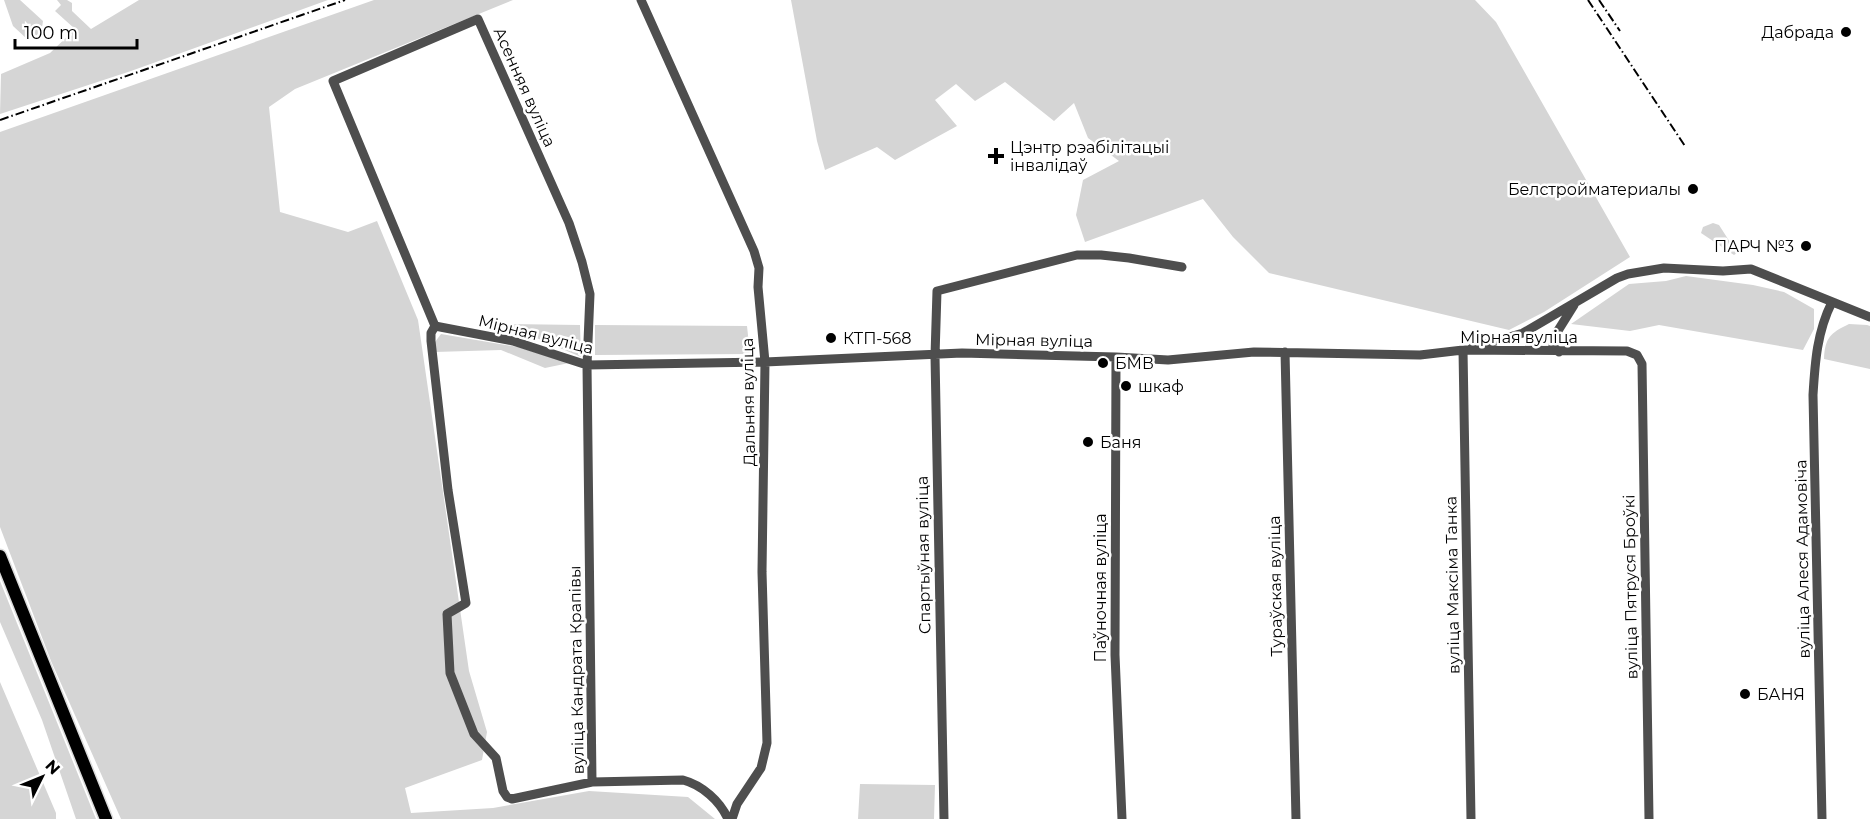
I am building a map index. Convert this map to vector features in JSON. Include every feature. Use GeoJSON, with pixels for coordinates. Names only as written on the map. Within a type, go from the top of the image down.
{"type":"FeatureCollection","features":[{"type":"Feature","properties":{"kind":"main road"},"geometry":{"type":"LineString","coordinates":[[0,556],[106,819]]}},
{"type":"Feature","properties":{"kind":"street","name":"Дальняя вуліца"},"geometry":{"type":"LineString","coordinates":[[641,0],[754,251],[759,268],[758,287],[765,362],[762,572],[767,743],[761,768],[737,804],[730,819]]}},
{"type":"Feature","properties":{"kind":"street","name":"Асенняя вуліца"},"geometry":{"type":"LineString","coordinates":[[435,326],[333,81],[478,19],[569,223],[582,262],[590,294],[587,364]]}},
{"type":"Feature","properties":{"kind":"street","name":"Спартыўная вуліца"},"geometry":{"type":"LineString","coordinates":[[944,819],[934,356],[937,291],[1077,255],[1129,258],[1182,267]]}},
{"type":"Feature","properties":{"kind":"street"},"geometry":{"type":"LineString","coordinates":[[1463,351],[1523,333],[1617,278],[1670,268],[1723,271],[1750,269],[1870,318]]}},
{"type":"Feature","properties":{"kind":"street"},"geometry":{"type":"LineString","coordinates":[[1558,352],[1553,346],[1554,337],[1577,301]]}},
{"type":"Feature","properties":{"kind":"street","name":"вуліца Алеся Адамовіча"},"geometry":{"type":"LineString","coordinates":[[1822,819],[1813,395],[1817,346],[1822,324],[1832,302]]}},
{"type":"Feature","properties":{"kind":"street","name":"Мірная вуліца"},"geometry":{"type":"LineString","coordinates":[[435,326],[513,341],[587,364],[765,362],[962,353],[1168,360],[1239,352],[1420,355],[1463,351],[1627,351],[1637,355]]}},
{"type":"Feature","properties":{"kind":"street","name":"вуліца Кандрата Крапівы"},"geometry":{"type":"LineString","coordinates":[[435,326],[431,333],[431,341],[448,490],[466,603],[447,614],[450,673],[474,734],[496,758],[503,791],[507,797],[512,798],[592,782],[587,364]]}},
{"type":"Feature","properties":{"kind":"street","name":"вуліца Максіма Танка"},"geometry":{"type":"LineString","coordinates":[[1463,351],[1471,819]]}},
{"type":"Feature","properties":{"kind":"street","name":"Тураўская вуліца"},"geometry":{"type":"LineString","coordinates":[[1285,352],[1296,819]]}},
{"type":"Feature","properties":{"kind":"street","name":"вуліца Пятруся Броўкі"},"geometry":{"type":"LineString","coordinates":[[1637,355],[1642,364],[1649,819]]}},
{"type":"Feature","properties":{"kind":"street","name":"Паўночная вуліца"},"geometry":{"type":"LineString","coordinates":[[1116,357],[1115,655],[1122,819]]}},
{"type":"Feature","properties":{"kind":"street"},"geometry":{"type":"LineString","coordinates":[[592,782],[683,780],[694,783],[705,792],[730,819]]}},
{"type":"Feature","properties":{"kind":"shaded area"},"geometry":{"type":"Polygon","coordinates":[[[4,0],[20,0],[43,21],[39,33],[27,39],[13,26],[4,0]]]}},
{"type":"Feature","properties":{"kind":"shaded area"},"geometry":{"type":"Polygon","coordinates":[[[57,0],[67,0],[72,3],[72,11],[91,29],[139,0],[328,0],[131,71],[0,114],[1,74],[50,53],[75,29],[55,11],[61,5],[57,0]]]}},
{"type":"Feature","properties":{"kind":"shaded area"},"geometry":{"type":"Polygon","coordinates":[[[374,0],[513,0],[295,89],[269,107],[280,212],[348,232],[377,221],[418,320],[469,671],[487,732],[482,760],[405,788],[411,813],[493,808],[589,791],[688,797],[715,819],[121,819],[51,661],[0,527],[0,132],[374,0]]]}},
{"type":"Feature","properties":{"kind":"shaded area"},"geometry":{"type":"Polygon","coordinates":[[[791,0],[1475,0],[1496,22],[1630,257],[1544,312],[1509,330],[1269,273],[1233,237],[1203,199],[1085,242],[1076,215],[1083,180],[1119,161],[1088,138],[1074,103],[1054,121],[1005,82],[975,101],[956,84],[935,100],[957,126],[895,160],[877,147],[825,170],[817,141],[791,0]]]}},
{"type":"Feature","properties":{"kind":"shaded area"},"geometry":{"type":"Polygon","coordinates":[[[1713,223],[1719,225],[1737,253],[1734,255],[1701,233],[1703,227],[1713,223]]]}},
{"type":"Feature","properties":{"kind":"shaded area"},"geometry":{"type":"Polygon","coordinates":[[[1686,276],[1753,285],[1784,292],[1814,309],[1814,329],[1803,350],[1659,325],[1630,331],[1571,324],[1629,284],[1666,281],[1686,276]]]}},
{"type":"Feature","properties":{"kind":"shaded area"},"geometry":{"type":"Polygon","coordinates":[[[504,324],[580,325],[581,357],[504,324]]]}},
{"type":"Feature","properties":{"kind":"shaded area"},"geometry":{"type":"Polygon","coordinates":[[[1849,324],[1870,326],[1870,369],[1824,359],[1827,341],[1837,330],[1849,324]]]}},
{"type":"Feature","properties":{"kind":"shaded area"},"geometry":{"type":"Polygon","coordinates":[[[595,325],[747,326],[750,354],[595,355],[595,325]]]}},
{"type":"Feature","properties":{"kind":"shaded area"},"geometry":{"type":"Polygon","coordinates":[[[441,334],[518,347],[569,363],[545,368],[501,350],[435,352],[435,342],[441,334]]]}},
{"type":"Feature","properties":{"kind":"shaded area"},"geometry":{"type":"Polygon","coordinates":[[[0,581],[96,819],[76,819],[42,720],[0,622],[0,581]]]}},
{"type":"Feature","properties":{"kind":"shaded area"},"geometry":{"type":"Polygon","coordinates":[[[0,682],[56,813],[56,819],[0,819],[0,682]]]}},
{"type":"Feature","properties":{"kind":"shaded area"},"geometry":{"type":"Polygon","coordinates":[[[860,784],[935,785],[934,819],[858,819],[860,784]]]}},
{"type":"Feature","properties":{"kind":"railway"},"geometry":{"type":"LineString","coordinates":[[0,120],[345,0]]}},
{"type":"Feature","properties":{"kind":"railway"},"geometry":{"type":"LineString","coordinates":[[1588,0],[1685,146]]}},
{"type":"Feature","properties":{"kind":"railway"},"geometry":{"type":"LineString","coordinates":[[1599,0],[1620,31]]}},
{"type":"Feature","properties":{"kind":"place","name":"Дабрада"},"geometry":{"type":"Point","coordinates":[1846,32]}},
{"type":"Feature","properties":{"kind":"place","name":"Цэнтр рэабілітацыі інвалідаў"},"geometry":{"type":"Point","coordinates":[996,156]}},
{"type":"Feature","properties":{"kind":"place","name":"Белстройматериалы"},"geometry":{"type":"Point","coordinates":[1693,189]}},
{"type":"Feature","properties":{"kind":"place","name":"ПАРЧ №3"},"geometry":{"type":"Point","coordinates":[1806,246]}},
{"type":"Feature","properties":{"kind":"place","name":"КТП-568"},"geometry":{"type":"Point","coordinates":[831,338]}},
{"type":"Feature","properties":{"kind":"place","name":"БМВ"},"geometry":{"type":"Point","coordinates":[1103,363]}},
{"type":"Feature","properties":{"kind":"place","name":"шкаф"},"geometry":{"type":"Point","coordinates":[1126,386]}},
{"type":"Feature","properties":{"kind":"place","name":"Баня"},"geometry":{"type":"Point","coordinates":[1088,442]}},
{"type":"Feature","properties":{"kind":"place","name":"БАНЯ"},"geometry":{"type":"Point","coordinates":[1745,694]}}]}
